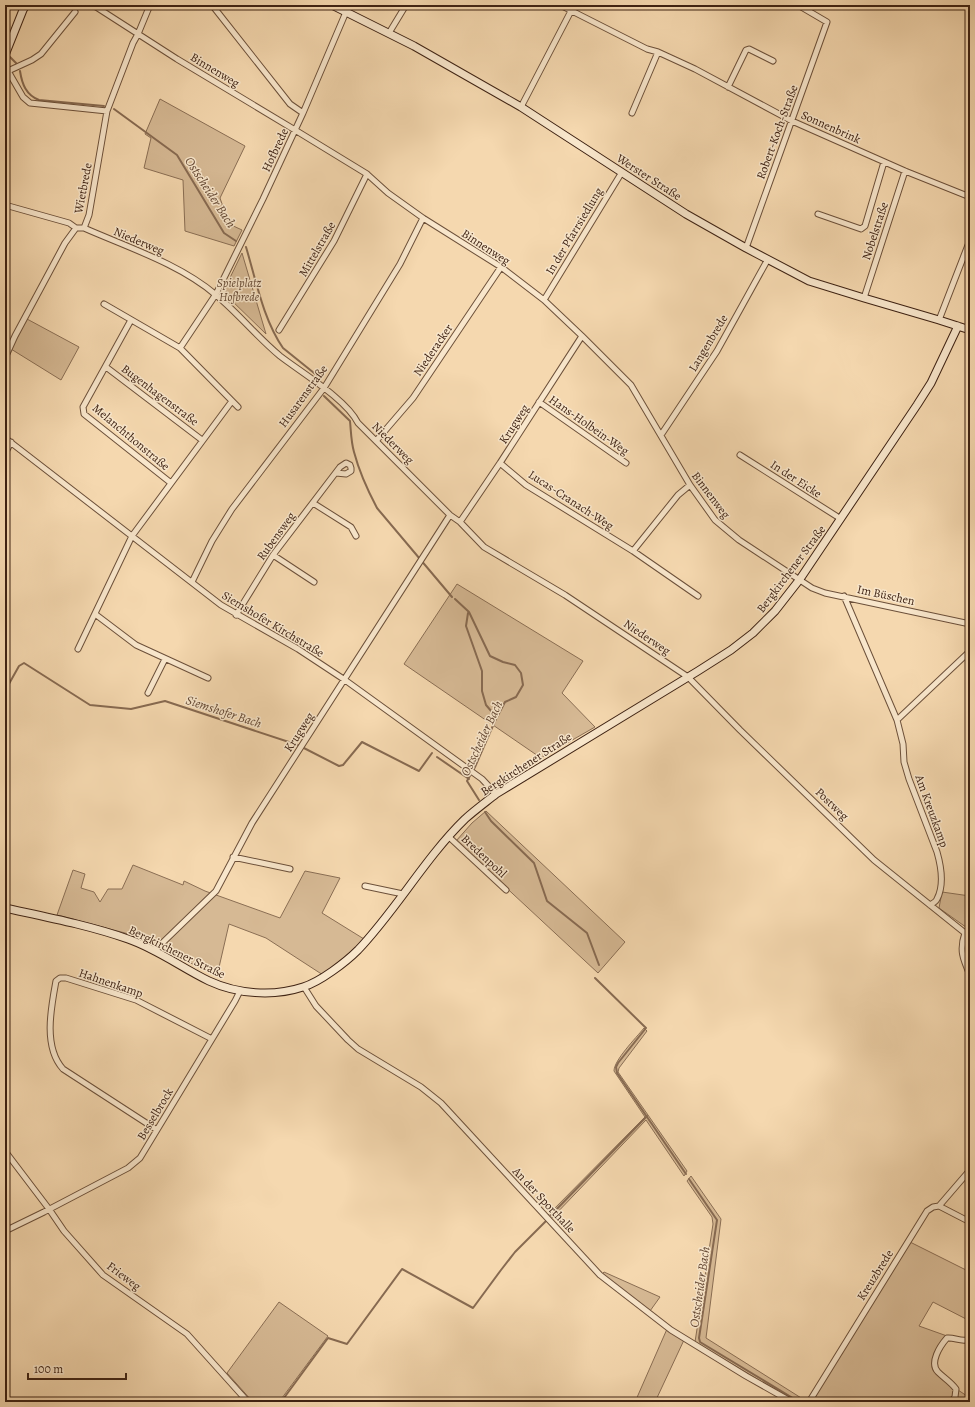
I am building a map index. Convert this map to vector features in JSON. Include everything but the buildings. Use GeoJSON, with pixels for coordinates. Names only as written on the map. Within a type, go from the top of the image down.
{"type":"FeatureCollection","features":[{"type":"Feature","properties":{"kind":"street"},"geometry":{"type":"LineString","coordinates":[[5,55],[26,5]]}},
{"type":"Feature","properties":{"kind":"street","name":"Binnenweg"},"geometry":{"type":"LineString","coordinates":[[93,5],[177,59],[367,174],[388,193],[423,218],[500,267],[544,300],[631,385],[690,485],[715,520],[739,540],[800,579]]}},
{"type":"Feature","properties":{"kind":"street","name":"Wietbrede"},"geometry":{"type":"LineString","coordinates":[[5,358],[15,336],[65,243],[76,228],[84,228],[89,216],[107,112],[133,43],[150,5]]}},
{"type":"Feature","properties":{"kind":"street"},"geometry":{"type":"LineString","coordinates":[[212,5],[290,104],[303,113]]}},
{"type":"Feature","properties":{"kind":"street","name":"Werster Straße"},"geometry":{"type":"LineString","coordinates":[[332,5],[389,33],[521,107],[686,214],[746,248],[809,280],[970,330]]}},
{"type":"Feature","properties":{"kind":"street"},"geometry":{"type":"LineString","coordinates":[[389,33],[406,5]]}},
{"type":"Feature","properties":{"kind":"street","name":"Sonnenbrink"},"geometry":{"type":"LineString","coordinates":[[560,5],[647,49],[658,52],[792,121],[905,171],[970,197]]}},
{"type":"Feature","properties":{"kind":"street","name":"Robert-Koch-Straße"},"geometry":{"type":"LineString","coordinates":[[746,248],[826,22],[798,5]]}},
{"type":"Feature","properties":{"kind":"street"},"geometry":{"type":"LineString","coordinates":[[521,107],[571,10]]}},
{"type":"Feature","properties":{"kind":"street"},"geometry":{"type":"LineString","coordinates":[[75,12],[41,54],[32,60],[6,71],[23,97],[30,103],[107,112]]}},
{"type":"Feature","properties":{"kind":"street","name":"Hofbrede"},"geometry":{"type":"LineString","coordinates":[[216,294],[263,199],[303,113],[346,12]]}},
{"type":"Feature","properties":{"kind":"street"},"geometry":{"type":"LineString","coordinates":[[728,87],[746,50],[749,49],[773,61]]}},
{"type":"Feature","properties":{"kind":"street"},"geometry":{"type":"LineString","coordinates":[[632,113],[658,52]]}},
{"type":"Feature","properties":{"kind":"street"},"geometry":{"type":"LineString","coordinates":[[818,214],[861,229],[865,226],[884,162]]}},
{"type":"Feature","properties":{"kind":"street","name":"Nobelstraße"},"geometry":{"type":"LineString","coordinates":[[864,298],[905,171]]}},
{"type":"Feature","properties":{"kind":"street","name":"In der Pfarrsiedlung"},"geometry":{"type":"LineString","coordinates":[[544,300],[622,172]]}},
{"type":"Feature","properties":{"kind":"street","name":"Mittelstraße"},"geometry":{"type":"LineString","coordinates":[[280,330],[334,241],[367,174]]}},
{"type":"Feature","properties":{"kind":"street"},"geometry":{"type":"LineString","coordinates":[[5,205],[69,223],[76,228]]}},
{"type":"Feature","properties":{"kind":"street","name":"Husarenstraße"},"geometry":{"type":"LineString","coordinates":[[192,582],[212,541],[232,509],[324,388],[400,264],[423,218]]}},
{"type":"Feature","properties":{"kind":"street","name":"Niederweg"},"geometry":{"type":"LineString","coordinates":[[84,228],[179,269],[216,294],[279,355],[324,388],[354,414],[358,423],[484,547],[565,595],[688,677]]}},
{"type":"Feature","properties":{"kind":"street"},"geometry":{"type":"LineString","coordinates":[[939,320],[970,240]]}},
{"type":"Feature","properties":{"kind":"street","name":"Langenbrede"},"geometry":{"type":"LineString","coordinates":[[660,435],[717,351],[768,259]]}},
{"type":"Feature","properties":{"kind":"street","name":"Niederacker"},"geometry":{"type":"LineString","coordinates":[[376,441],[413,398],[500,267]]}},
{"type":"Feature","properties":{"kind":"street"},"geometry":{"type":"LineString","coordinates":[[180,348],[216,294]]}},
{"type":"Feature","properties":{"kind":"street"},"geometry":{"type":"LineString","coordinates":[[104,304],[180,348],[238,407]]}},
{"type":"Feature","properties":{"kind":"street","name":"Melanchthonstraße"},"geometry":{"type":"LineString","coordinates":[[131,320],[84,407],[84,414],[171,483]]}},
{"type":"Feature","properties":{"kind":"street","name":"Bergkirchener Straße"},"geometry":{"type":"LineString","coordinates":[[5,908],[83,925],[129,939],[210,982],[225,988],[265,993],[285,991],[304,987],[326,975],[357,951],[466,818],[496,794],[731,650],[753,633],[775,611],[800,579],[931,383],[958,326]]}},
{"type":"Feature","properties":{"kind":"street","name":"Krugweg"},"geometry":{"type":"LineString","coordinates":[[460,522],[582,336]]}},
{"type":"Feature","properties":{"kind":"street","name":"Bugenhagenstraße"},"geometry":{"type":"LineString","coordinates":[[106,366],[202,440]]}},
{"type":"Feature","properties":{"kind":"street"},"geometry":{"type":"LineString","coordinates":[[78,649],[132,536],[232,401]]}},
{"type":"Feature","properties":{"kind":"street","name":"Hans-Holbein-Weg"},"geometry":{"type":"LineString","coordinates":[[539,402],[626,464]]}},
{"type":"Feature","properties":{"kind":"street","name":"Siemshofer Kirchstraße"},"geometry":{"type":"LineString","coordinates":[[5,438],[221,605],[236,615],[298,649],[345,680],[482,779],[496,794]]}},
{"type":"Feature","properties":{"kind":"street"},"geometry":{"type":"LineString","coordinates":[[5,454],[11,442]]}},
{"type":"Feature","properties":{"kind":"street","name":"In der Eicke"},"geometry":{"type":"LineString","coordinates":[[740,455],[840,519]]}},
{"type":"Feature","properties":{"kind":"street","name":"Lucas-Cranach-Weg"},"geometry":{"type":"LineString","coordinates":[[500,463],[526,485],[633,552],[698,596]]}},
{"type":"Feature","properties":{"kind":"street","name":"Rubensweg"},"geometry":{"type":"LineString","coordinates":[[236,615],[273,555],[336,473]]}},
{"type":"Feature","properties":{"kind":"street"},"geometry":{"type":"LineString","coordinates":[[633,552],[678,495],[690,485]]}},
{"type":"Feature","properties":{"kind":"street"},"geometry":{"type":"LineString","coordinates":[[313,503],[351,527],[356,536]]}},
{"type":"Feature","properties":{"kind":"street","name":"Krugweg"},"geometry":{"type":"LineString","coordinates":[[154,951],[216,891],[252,823],[450,515]]}},
{"type":"Feature","properties":{"kind":"street"},"geometry":{"type":"LineString","coordinates":[[273,555],[314,582]]}},
{"type":"Feature","properties":{"kind":"street","name":"Im Büschen"},"geometry":{"type":"LineString","coordinates":[[800,579],[812,588],[825,593],[970,624]]}},
{"type":"Feature","properties":{"kind":"street","name":"Am Kreuzkamp"},"geometry":{"type":"LineString","coordinates":[[844,596],[897,720],[903,744],[904,762],[909,779],[927,824],[940,865],[941,889],[937,900],[930,905]]}},
{"type":"Feature","properties":{"kind":"street"},"geometry":{"type":"LineString","coordinates":[[95,614],[136,645],[208,678]]}},
{"type":"Feature","properties":{"kind":"street"},"geometry":{"type":"LineString","coordinates":[[897,720],[970,651]]}},
{"type":"Feature","properties":{"kind":"street"},"geometry":{"type":"LineString","coordinates":[[148,693],[165,659]]}},
{"type":"Feature","properties":{"kind":"street","name":"Postweg"},"geometry":{"type":"LineString","coordinates":[[688,677],[740,730],[874,860],[968,934]]}},
{"type":"Feature","properties":{"kind":"street","name":"Bredenpohl"},"geometry":{"type":"LineString","coordinates":[[449,837],[506,890]]}},
{"type":"Feature","properties":{"kind":"street"},"geometry":{"type":"LineString","coordinates":[[233,857],[290,869]]}},
{"type":"Feature","properties":{"kind":"street"},"geometry":{"type":"LineString","coordinates":[[365,886],[403,894]]}},
{"type":"Feature","properties":{"kind":"street"},"geometry":{"type":"LineString","coordinates":[[968,934],[961,944],[963,959],[970,975]]}},
{"type":"Feature","properties":{"kind":"street","name":"Hahnenkamp"},"geometry":{"type":"LineString","coordinates":[[157,1130],[63,1069],[58,1064],[50,1028],[50,1011],[56,981],[60,978],[66,978],[136,1000],[212,1039]]}},
{"type":"Feature","properties":{"kind":"street","name":"An der Sporthalle"},"geometry":{"type":"LineString","coordinates":[[304,987],[316,1006],[348,1040],[358,1048],[421,1087],[441,1103],[600,1275],[671,1330],[792,1402]]}},
{"type":"Feature","properties":{"kind":"street","name":"Besselbrock"},"geometry":{"type":"LineString","coordinates":[[5,1231],[128,1168],[140,1158],[240,991]]}},
{"type":"Feature","properties":{"kind":"street","name":"Frieweg"},"geometry":{"type":"LineString","coordinates":[[5,1151],[75,1244],[103,1275],[187,1334],[245,1401]]}},
{"type":"Feature","properties":{"kind":"street","name":"Kreuzbrede"},"geometry":{"type":"LineString","coordinates":[[808,1402],[927,1211],[932,1207],[939,1206],[970,1170]]}},
{"type":"Feature","properties":{"kind":"street"},"geometry":{"type":"LineString","coordinates":[[939,1206],[970,1222]]}},
{"type":"Feature","properties":{"kind":"street"},"geometry":{"type":"LineString","coordinates":[[951,1402],[955,1397],[956,1389],[936,1371],[934,1360],[947,1338],[960,1341],[970,1339]]}},
{"type":"Feature","properties":{"kind":"green space"},"geometry":{"type":"Polygon","coordinates":[[[160,99],[245,146],[220,198],[229,224],[242,230],[234,246],[185,231],[183,180],[144,168],[151,138],[145,134],[160,99]]]}},
{"type":"Feature","properties":{"kind":"green space","name":"Spielplatz Hofbrede"},"geometry":{"type":"Polygon","coordinates":[[[242,253],[266,334],[227,296],[225,288],[242,253]]]}},
{"type":"Feature","properties":{"kind":"green space"},"geometry":{"type":"Polygon","coordinates":[[[27,319],[79,347],[61,380],[11,349],[27,319]]]}},
{"type":"Feature","properties":{"kind":"green space"},"geometry":{"type":"Polygon","coordinates":[[[457,584],[583,661],[562,693],[595,727],[541,758],[404,664],[457,584]]]}},
{"type":"Feature","properties":{"kind":"green space"},"geometry":{"type":"Polygon","coordinates":[[[486,811],[625,942],[598,973],[456,841],[472,823],[486,811]]]}},
{"type":"Feature","properties":{"kind":"green space"},"geometry":{"type":"Polygon","coordinates":[[[133,865],[183,885],[184,881],[205,891],[280,918],[305,871],[340,878],[322,913],[364,939],[354,950],[323,975],[266,938],[229,924],[217,976],[154,945],[125,933],[57,915],[73,870],[85,874],[81,888],[94,892],[100,902],[108,889],[122,889],[133,865]]]}},
{"type":"Feature","properties":{"kind":"green space"},"geometry":{"type":"Polygon","coordinates":[[[942,892],[970,896],[970,930],[939,908],[942,892]]]}},
{"type":"Feature","properties":{"kind":"green space"},"geometry":{"type":"Polygon","coordinates":[[[644,1028],[647,1031],[619,1068],[618,1072],[687,1171],[684,1176],[646,1120],[551,1219],[548,1215],[645,1117],[614,1071],[621,1055],[644,1028]]]}},
{"type":"Feature","properties":{"kind":"green space"},"geometry":{"type":"Polygon","coordinates":[[[691,1176],[721,1219],[706,1338],[806,1401],[805,1402],[796,1402],[695,1342],[713,1224],[712,1217],[687,1181],[691,1176]]]}},
{"type":"Feature","properties":{"kind":"green space"},"geometry":{"type":"Polygon","coordinates":[[[910,1242],[970,1272],[970,1321],[933,1302],[919,1326],[947,1336],[933,1366],[952,1386],[970,1398],[970,1402],[811,1402],[910,1242]]]}},
{"type":"Feature","properties":{"kind":"green space"},"geometry":{"type":"Polygon","coordinates":[[[604,1272],[660,1297],[650,1311],[602,1274],[604,1272]]]}},
{"type":"Feature","properties":{"kind":"green space"},"geometry":{"type":"Polygon","coordinates":[[[279,1302],[328,1336],[279,1402],[253,1402],[227,1373],[279,1302]]]}},
{"type":"Feature","properties":{"kind":"green space"},"geometry":{"type":"Polygon","coordinates":[[[667,1329],[684,1340],[655,1402],[635,1402],[667,1329]]]}},
{"type":"Feature","properties":{"kind":"waterway","name":"Ostscheider Bach"},"geometry":{"type":"LineString","coordinates":[[10,57],[16,63]]}},
{"type":"Feature","properties":{"kind":"waterway","name":"Ostscheider Bach"},"geometry":{"type":"LineString","coordinates":[[20,71],[25,88],[31,95],[39,100],[104,106]]}},
{"type":"Feature","properties":{"kind":"waterway","name":"Ostscheider Bach"},"geometry":{"type":"LineString","coordinates":[[114,109],[177,155],[224,233],[236,241]]}},
{"type":"Feature","properties":{"kind":"waterway","name":"Ostscheider Bach"},"geometry":{"type":"LineString","coordinates":[[246,247],[265,312],[276,337],[283,348],[319,377]]}},
{"type":"Feature","properties":{"kind":"waterway","name":"Ostscheider Bach"},"geometry":{"type":"LineString","coordinates":[[324,396],[350,421],[352,444],[356,459],[364,481],[377,508],[452,597]]}},
{"type":"Feature","properties":{"kind":"waterway","name":"Ostscheider Bach"},"geometry":{"type":"LineString","coordinates":[[455,599],[469,612],[490,656],[503,662],[515,665],[521,673],[523,685],[516,697],[505,702],[467,781],[479,800]]}},
{"type":"Feature","properties":{"kind":"waterway"},"geometry":{"type":"LineString","coordinates":[[468,613],[466,626],[482,671],[482,691],[486,705],[492,712]]}},
{"type":"Feature","properties":{"kind":"waterway","name":"Siemshofer Bach"},"geometry":{"type":"LineString","coordinates":[[5,691],[19,666],[24,663],[90,705],[131,709],[165,701],[298,745],[339,766],[343,765],[362,742],[419,771],[432,753]]}},
{"type":"Feature","properties":{"kind":"waterway","name":"Siemshofer Bach"},"geometry":{"type":"LineString","coordinates":[[437,757],[469,779]]}},
{"type":"Feature","properties":{"kind":"waterway","name":"Ostscheider Bach"},"geometry":{"type":"LineString","coordinates":[[485,812],[491,821],[534,863],[547,901],[587,933],[599,965]]}},
{"type":"Feature","properties":{"kind":"waterway","name":"Ostscheider Bach"},"geometry":{"type":"LineString","coordinates":[[595,978],[646,1028],[618,1063],[616,1067],[617,1073],[686,1174]]}},
{"type":"Feature","properties":{"kind":"waterway"},"geometry":{"type":"LineString","coordinates":[[551,1215],[647,1116]]}},
{"type":"Feature","properties":{"kind":"waterway","name":"Ostscheider Bach"},"geometry":{"type":"LineString","coordinates":[[689,1179],[717,1220],[699,1338],[700,1342],[796,1400]]}},
{"type":"Feature","properties":{"kind":"waterway"},"geometry":{"type":"LineString","coordinates":[[281,1402],[328,1338],[347,1344],[402,1269],[473,1308],[515,1252],[547,1220]]}}]}
